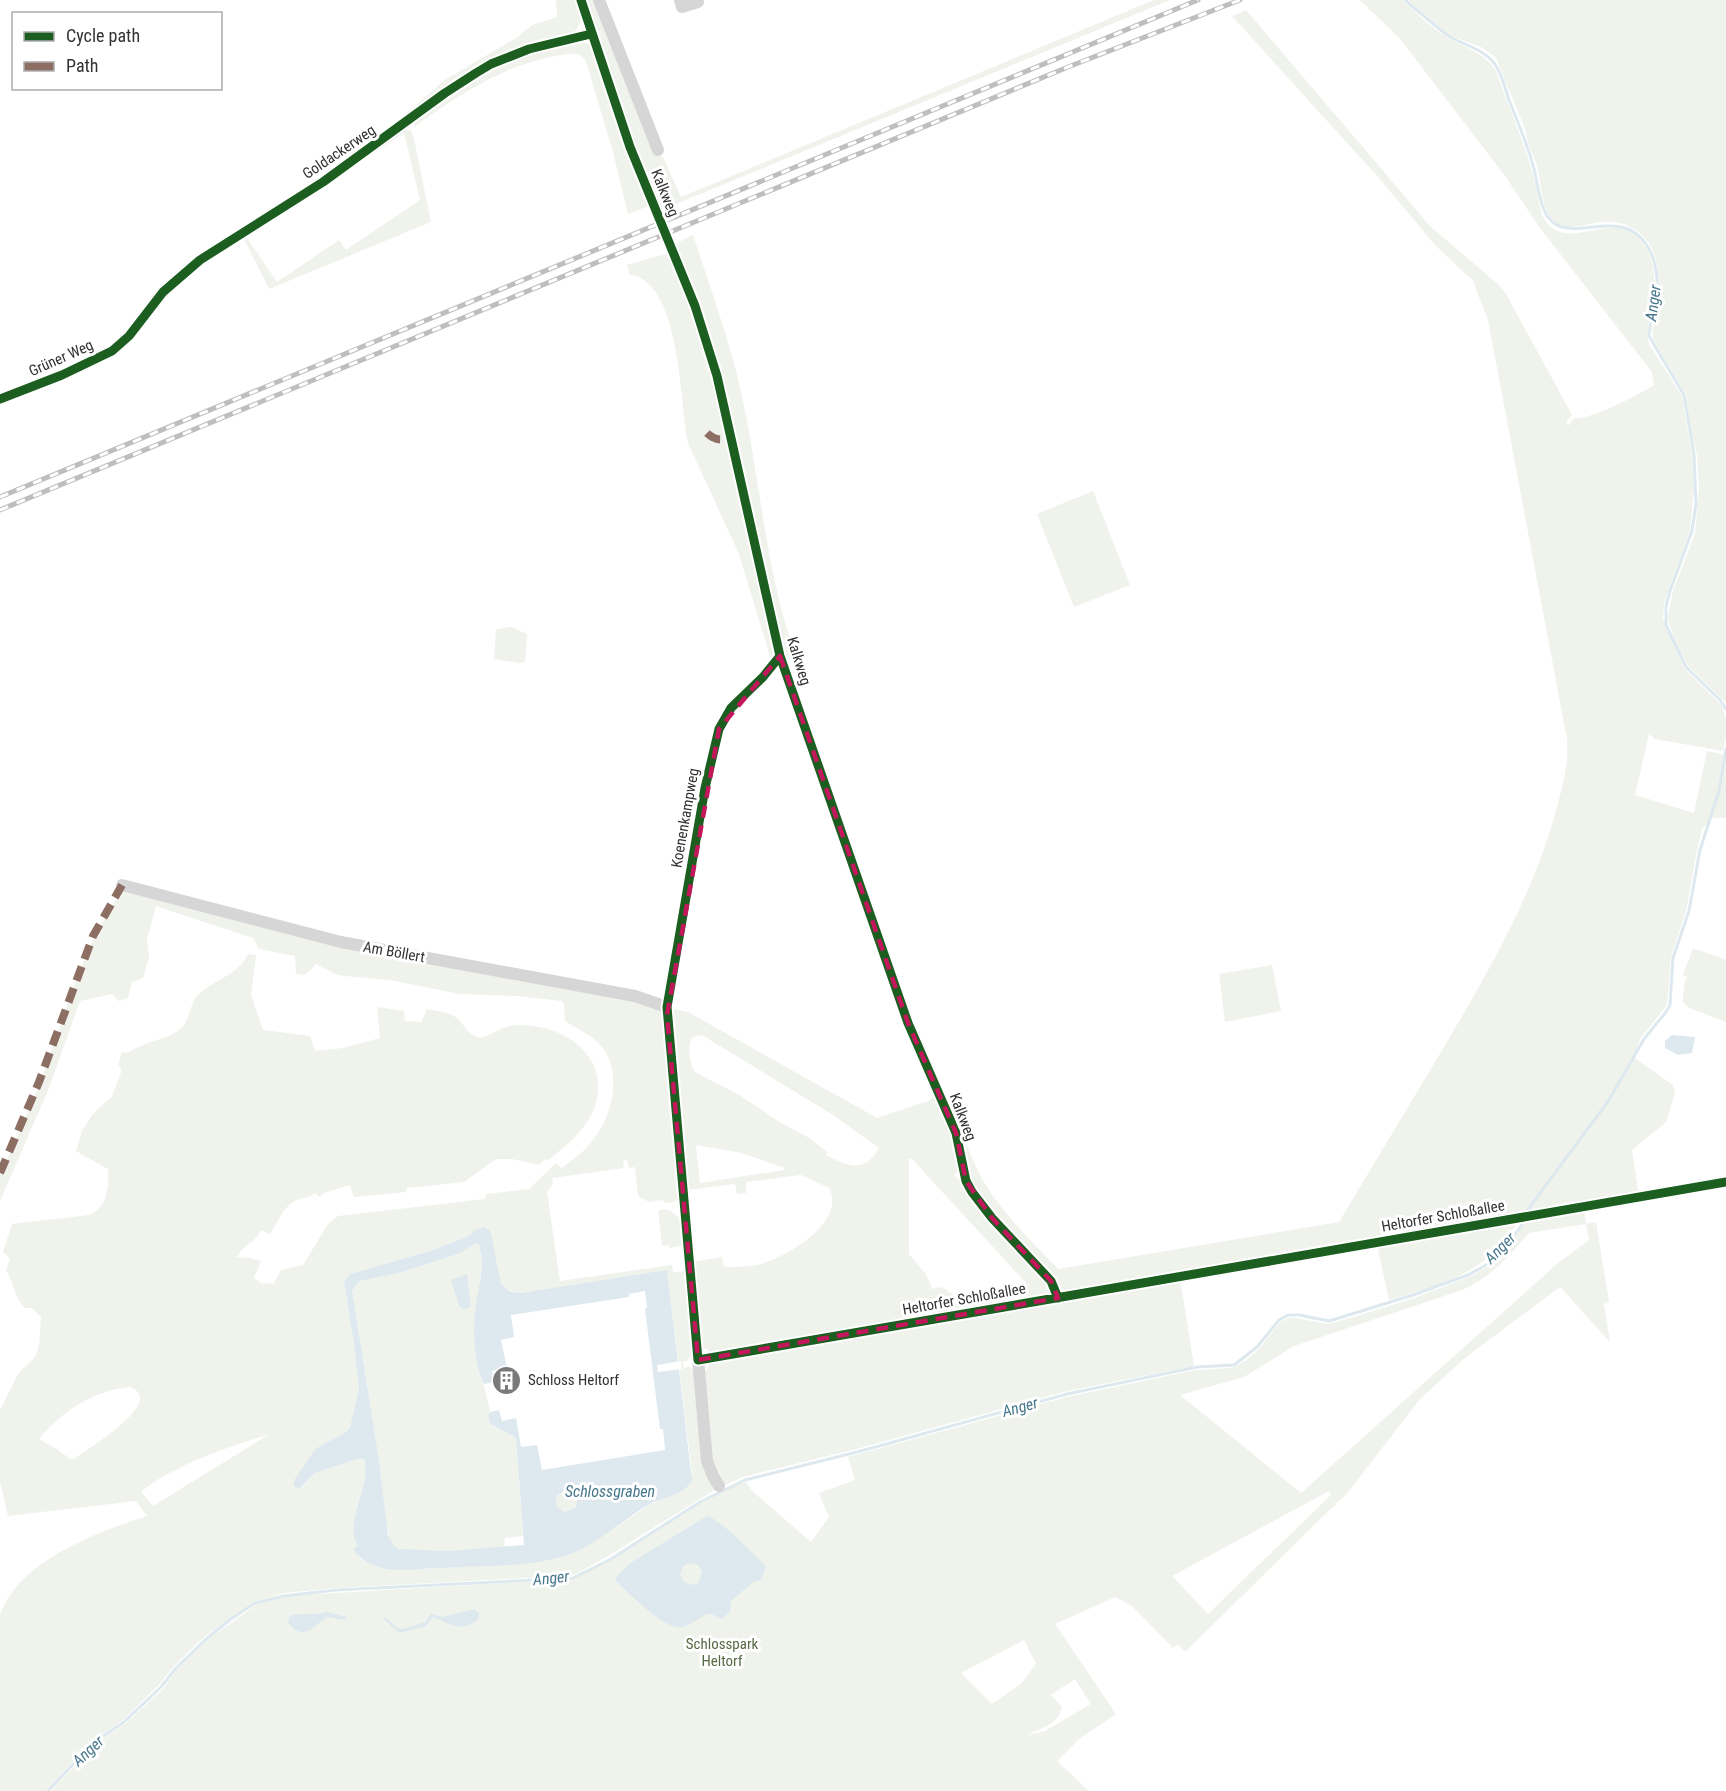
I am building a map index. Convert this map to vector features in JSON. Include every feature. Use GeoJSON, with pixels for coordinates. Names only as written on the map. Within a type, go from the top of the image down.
{"type":"FeatureCollection","features":[{"type":"Feature","properties":{"kind":"street","name":"Kalkweg"},"geometry":{"type":"LineString","coordinates":[[581,0],[630,147],[695,306],[717,376],[780,656],[905,1014],[956,1133],[966,1181],[993,1218],[1051,1281],[1058,1298]]}},
{"type":"Feature","properties":{"kind":"street","name":"Kalkweg"},"geometry":{"type":"LineString","coordinates":[[598,0],[658,150]]}},
{"type":"Feature","properties":{"kind":"street"},"geometry":{"type":"LineString","coordinates":[[680,0],[682,7],[698,2],[698,0]]}},
{"type":"Feature","properties":{"kind":"street","name":"Goldackerweg"},"geometry":{"type":"LineString","coordinates":[[129,336],[163,292],[200,260],[323,182],[460,83],[491,64],[510,56],[591,34]]}},
{"type":"Feature","properties":{"kind":"street","name":"Grüner Weg"},"geometry":{"type":"LineString","coordinates":[[0,399],[103,356],[129,336]]}},
{"type":"Feature","properties":{"kind":"street","name":"Koenenkampweg"},"geometry":{"type":"LineString","coordinates":[[667,1007],[708,769],[719,729],[731,708],[763,677],[780,656]]}},
{"type":"Feature","properties":{"kind":"street","name":"Am Böllert"},"geometry":{"type":"LineString","coordinates":[[122,885],[341,942],[634,996],[667,1007]]}},
{"type":"Feature","properties":{"kind":"street"},"geometry":{"type":"LineString","coordinates":[[667,1007],[707,1461],[719,1486]]}},
{"type":"Feature","properties":{"kind":"street","name":"Heltorfer Schloßallee"},"geometry":{"type":"LineString","coordinates":[[698,1360],[1726,1182]]}},
{"type":"Feature","properties":{"kind":"highlighted area"},"geometry":{"type":"Polygon","coordinates":[[[780,656],[908,1023],[956,1133],[966,1181],[992,1218],[1051,1281],[1058,1298],[698,1360],[667,1015],[719,729],[780,656]]]}},
{"type":"Feature","properties":{"kind":"green space"},"geometry":{"type":"Polygon","coordinates":[[[556,0],[579,0],[583,16],[576,31],[529,47],[401,118],[445,80],[516,38],[532,25],[557,17],[556,0]]]}},
{"type":"Feature","properties":{"kind":"green space"},"geometry":{"type":"Polygon","coordinates":[[[583,0],[597,0],[656,150],[664,159],[681,197],[1154,0],[1170,0],[659,211],[583,0]]]}},
{"type":"Feature","properties":{"kind":"green space"},"geometry":{"type":"Polygon","coordinates":[[[1360,0],[1402,0],[1439,32],[1480,55],[1492,66],[1497,73],[1528,157],[1542,214],[1552,228],[1562,233],[1624,229],[1635,235],[1645,246],[1652,263],[1655,288],[1648,325],[1649,344],[1682,396],[1692,455],[1694,487],[1690,531],[1664,603],[1663,618],[1684,668],[1722,706],[1726,719],[1723,751],[1655,739],[1649,734],[1635,795],[1694,813],[1707,751],[1726,755],[1726,818],[1713,818],[1702,829],[1686,911],[1671,957],[1667,1005],[1640,1039],[1635,1058],[1673,1085],[1675,1093],[1666,1122],[1632,1150],[1639,1196],[1071,1292],[1062,1290],[974,1190],[955,1127],[993,1196],[1019,1228],[1058,1269],[1339,1222],[1456,1027],[1506,936],[1535,873],[1563,782],[1567,739],[1488,320],[1473,281],[1435,245],[1378,177],[1232,16],[1246,10],[1430,226],[1499,285],[1572,415],[1566,422],[1568,426],[1574,418],[1602,411],[1654,385],[1652,372],[1540,228],[1505,176],[1401,40],[1360,0]]]}},
{"type":"Feature","properties":{"kind":"green space"},"geometry":{"type":"Polygon","coordinates":[[[1408,0],[1726,0],[1726,703],[1689,667],[1678,648],[1669,624],[1668,616],[1673,591],[1695,533],[1699,489],[1697,455],[1686,395],[1653,339],[1659,280],[1652,249],[1643,236],[1623,224],[1607,221],[1568,227],[1559,225],[1553,220],[1545,206],[1537,166],[1526,131],[1496,58],[1483,48],[1449,35],[1408,0]]]}},
{"type":"Feature","properties":{"kind":"green space"},"geometry":{"type":"Polygon","coordinates":[[[580,41],[590,44],[651,205],[628,214],[613,152],[585,59],[578,54],[566,54],[527,63],[493,77],[414,127],[414,122],[445,95],[511,58],[580,41]]]}},
{"type":"Feature","properties":{"kind":"green space"},"geometry":{"type":"Polygon","coordinates":[[[405,129],[411,131],[431,222],[269,289],[244,235],[405,129]],[[404,133],[247,238],[277,282],[339,240],[346,250],[420,200],[404,133]]]}},
{"type":"Feature","properties":{"kind":"green space"},"geometry":{"type":"Polygon","coordinates":[[[693,235],[736,370],[751,443],[769,554],[789,636],[791,652],[788,658],[784,657],[720,379],[673,245],[693,235]]]}},
{"type":"Feature","properties":{"kind":"green space"},"geometry":{"type":"Polygon","coordinates":[[[672,252],[704,339],[775,647],[772,663],[739,554],[688,443],[680,375],[669,321],[659,298],[647,282],[630,275],[627,265],[672,252]]]}},
{"type":"Feature","properties":{"kind":"green space"},"geometry":{"type":"Polygon","coordinates":[[[1093,491],[1130,585],[1074,607],[1037,514],[1093,491]]]}},
{"type":"Feature","properties":{"kind":"green space"},"geometry":{"type":"Polygon","coordinates":[[[511,627],[527,634],[525,662],[494,659],[496,629],[511,627]]]}},
{"type":"Feature","properties":{"kind":"green space"},"geometry":{"type":"Polygon","coordinates":[[[121,891],[316,938],[635,998],[663,1011],[681,1196],[674,1202],[664,1203],[663,1200],[649,1202],[638,1196],[635,1167],[629,1168],[627,1160],[623,1161],[624,1168],[552,1178],[553,1184],[547,1192],[560,1281],[672,1265],[673,1272],[688,1271],[692,1354],[687,1361],[683,1361],[684,1368],[689,1366],[694,1371],[716,1489],[576,1574],[336,1588],[284,1593],[253,1602],[203,1638],[123,1720],[91,1742],[46,1791],[0,1791],[0,1615],[9,1596],[41,1564],[62,1551],[83,1540],[147,1516],[136,1501],[8,1516],[0,1481],[0,1410],[18,1374],[35,1357],[39,1346],[41,1317],[32,1308],[25,1308],[18,1299],[6,1270],[10,1258],[3,1252],[12,1224],[90,1215],[101,1207],[106,1195],[108,1169],[76,1151],[82,1131],[92,1115],[112,1096],[122,1070],[118,1065],[122,1052],[127,1053],[178,1031],[185,1023],[198,995],[239,967],[248,954],[256,955],[251,995],[263,1030],[310,1036],[315,1051],[343,1048],[380,1038],[377,1007],[404,1011],[405,1021],[421,1022],[427,1009],[454,1016],[470,1032],[480,1038],[513,1025],[537,1027],[556,1032],[572,1040],[585,1051],[594,1065],[598,1081],[597,1099],[589,1119],[570,1142],[547,1161],[545,1159],[539,1165],[512,1159],[496,1159],[464,1182],[407,1188],[406,1192],[354,1197],[350,1185],[324,1193],[320,1197],[315,1193],[296,1200],[286,1208],[270,1234],[261,1230],[237,1257],[261,1261],[254,1278],[261,1283],[274,1284],[281,1270],[303,1265],[328,1224],[338,1216],[485,1199],[486,1194],[529,1189],[556,1163],[562,1168],[581,1153],[602,1126],[612,1100],[613,1072],[603,1048],[590,1036],[565,1021],[562,1001],[517,996],[460,994],[390,980],[335,974],[316,964],[305,975],[296,974],[295,956],[259,949],[253,938],[156,906],[147,939],[149,957],[143,978],[132,982],[128,998],[119,1001],[112,994],[80,1001],[49,1088],[0,1201],[0,1176],[40,1083],[76,980],[94,937],[121,891]],[[485,1227],[433,1250],[350,1274],[344,1282],[359,1389],[350,1427],[346,1432],[315,1449],[293,1484],[301,1488],[315,1473],[357,1459],[364,1459],[366,1475],[356,1511],[354,1533],[359,1557],[373,1565],[401,1570],[514,1564],[565,1555],[614,1529],[649,1505],[678,1492],[692,1473],[667,1271],[521,1293],[505,1289],[501,1284],[491,1233],[485,1227]],[[130,1387],[91,1398],[68,1411],[39,1439],[72,1460],[106,1437],[132,1414],[139,1403],[139,1394],[130,1387]],[[268,1435],[167,1474],[141,1492],[153,1506],[268,1435]]]}},
{"type":"Feature","properties":{"kind":"green space"},"geometry":{"type":"Polygon","coordinates":[[[1693,948],[1726,960],[1726,1022],[1689,1008],[1683,1002],[1684,984],[1687,977],[1683,975],[1693,948]]]}},
{"type":"Feature","properties":{"kind":"green space"},"geometry":{"type":"Polygon","coordinates":[[[1272,965],[1281,1011],[1225,1022],[1219,974],[1272,965]]]}},
{"type":"Feature","properties":{"kind":"green space"},"geometry":{"type":"Polygon","coordinates":[[[671,1008],[688,1012],[877,1118],[928,1101],[937,1094],[954,1133],[962,1170],[954,1175],[966,1185],[1049,1283],[1051,1293],[711,1355],[707,1349],[701,1348],[693,1262],[722,1257],[724,1267],[732,1267],[753,1266],[769,1261],[797,1247],[822,1226],[830,1214],[832,1201],[829,1188],[801,1175],[746,1182],[746,1193],[737,1194],[735,1184],[687,1190],[671,1008]],[[702,1035],[692,1037],[691,1041],[690,1060],[695,1072],[741,1096],[778,1121],[811,1139],[827,1152],[826,1155],[849,1165],[862,1164],[874,1156],[879,1148],[833,1115],[702,1035]],[[696,1145],[700,1183],[785,1168],[738,1152],[696,1145]],[[909,1158],[909,1254],[926,1274],[932,1289],[942,1287],[958,1298],[1028,1285],[909,1158]]]}},
{"type":"Feature","properties":{"kind":"green space"},"geometry":{"type":"Polygon","coordinates":[[[665,1209],[681,1219],[685,1245],[669,1248],[669,1245],[662,1246],[658,1211],[665,1209]]]}},
{"type":"Feature","properties":{"kind":"green space","name":"Schlosspark Heltorf"},"geometry":{"type":"Polygon","coordinates":[[[1584,1209],[1586,1224],[1596,1222],[1609,1302],[1604,1304],[1610,1342],[1560,1287],[1466,1357],[1420,1399],[1349,1491],[1185,1652],[1178,1644],[1173,1648],[1132,1606],[1115,1597],[1055,1624],[1116,1714],[1079,1739],[1057,1761],[1089,1791],[51,1791],[95,1744],[125,1724],[163,1689],[177,1669],[206,1641],[266,1600],[285,1596],[572,1579],[612,1560],[701,1503],[733,1486],[746,1482],[752,1491],[811,1542],[829,1517],[819,1493],[855,1480],[848,1457],[1067,1397],[1196,1370],[1231,1368],[1245,1361],[1258,1350],[1280,1322],[1290,1317],[1328,1324],[1414,1298],[1469,1277],[1489,1266],[1525,1220],[1584,1209]],[[1586,1224],[1529,1233],[1491,1272],[1473,1285],[1294,1346],[1244,1377],[1180,1395],[1301,1493],[1557,1264],[1589,1240],[1586,1224]],[[1329,1491],[1172,1576],[1208,1614],[1331,1495],[1329,1491]],[[1024,1640],[961,1673],[992,1704],[1021,1684],[1036,1664],[1024,1640]],[[1075,1679],[1051,1695],[1062,1707],[1057,1718],[1027,1735],[1045,1731],[1091,1704],[1075,1679]]]}},
{"type":"Feature","properties":{"kind":"green space"},"geometry":{"type":"Polygon","coordinates":[[[1518,1221],[1507,1238],[1479,1264],[1445,1282],[1389,1300],[1377,1245],[1518,1221]]]}},
{"type":"Feature","properties":{"kind":"green space"},"geometry":{"type":"Polygon","coordinates":[[[476,1243],[479,1245],[481,1266],[474,1339],[490,1412],[488,1419],[491,1425],[516,1439],[523,1536],[505,1538],[504,1547],[448,1551],[404,1550],[391,1543],[352,1289],[360,1281],[399,1273],[476,1243]],[[467,1275],[463,1309],[471,1306],[467,1275]]]}},
{"type":"Feature","properties":{"kind":"green space"},"geometry":{"type":"Polygon","coordinates":[[[1180,1278],[1194,1366],[1067,1391],[860,1448],[743,1477],[723,1486],[711,1467],[703,1372],[708,1369],[710,1361],[1180,1278]]]}},
{"type":"Feature","properties":{"kind":"green space"},"geometry":{"type":"Polygon","coordinates":[[[566,1490],[574,1493],[577,1501],[574,1509],[566,1512],[558,1509],[555,1501],[558,1493],[566,1490]]]}},
{"type":"Feature","properties":{"kind":"water"},"geometry":{"type":"Polygon","coordinates":[[[1672,1035],[1695,1037],[1692,1053],[1678,1055],[1665,1048],[1665,1041],[1672,1035]]]}},
{"type":"Feature","properties":{"kind":"water","name":"Schlossgraben"},"geometry":{"type":"Polygon","coordinates":[[[484,1227],[491,1233],[501,1284],[509,1291],[521,1293],[667,1270],[692,1480],[684,1489],[650,1504],[593,1542],[558,1558],[509,1565],[408,1570],[382,1568],[364,1560],[353,1549],[357,1546],[354,1524],[364,1481],[364,1459],[357,1459],[315,1473],[299,1489],[293,1485],[315,1449],[346,1432],[350,1427],[359,1389],[344,1282],[350,1274],[433,1250],[469,1236],[475,1230],[484,1227]],[[476,1243],[460,1253],[427,1264],[399,1273],[360,1281],[352,1290],[379,1460],[388,1534],[393,1545],[399,1549],[448,1551],[524,1545],[516,1439],[490,1424],[488,1416],[490,1412],[499,1410],[502,1421],[516,1418],[521,1447],[537,1445],[542,1470],[665,1450],[663,1429],[660,1429],[645,1309],[647,1308],[645,1291],[629,1294],[629,1297],[511,1315],[514,1337],[501,1340],[507,1368],[492,1371],[494,1382],[484,1384],[478,1367],[474,1335],[481,1268],[481,1254],[479,1245],[476,1243]],[[566,1490],[557,1495],[556,1501],[558,1508],[565,1512],[575,1508],[577,1502],[573,1492],[566,1490]]]}},
{"type":"Feature","properties":{"kind":"water"},"geometry":{"type":"Polygon","coordinates":[[[467,1274],[471,1307],[463,1310],[462,1307],[460,1308],[451,1280],[467,1274]]]}},
{"type":"Feature","properties":{"kind":"water"},"geometry":{"type":"Polygon","coordinates":[[[707,1516],[728,1530],[766,1566],[761,1580],[753,1582],[731,1601],[730,1612],[721,1619],[707,1614],[692,1623],[675,1627],[657,1617],[616,1581],[616,1577],[632,1562],[707,1516]],[[690,1563],[683,1566],[680,1574],[683,1581],[690,1585],[698,1583],[702,1572],[698,1565],[690,1563]]]}},
{"type":"Feature","properties":{"kind":"water"},"geometry":{"type":"Polygon","coordinates":[[[475,1609],[479,1613],[478,1619],[461,1627],[433,1617],[426,1626],[399,1633],[384,1619],[385,1617],[397,1628],[403,1629],[425,1622],[431,1614],[443,1617],[475,1609]]]}},
{"type":"Feature","properties":{"kind":"water"},"geometry":{"type":"Polygon","coordinates":[[[326,1612],[347,1617],[345,1620],[327,1617],[304,1632],[293,1628],[288,1622],[290,1616],[326,1612]]]}},
{"type":"Feature","properties":{"kind":"pier"},"geometry":{"type":"Polygon","coordinates":[[[681,1361],[682,1369],[658,1372],[657,1365],[681,1361]]]}},
{"type":"Feature","properties":{"kind":"waterway","name":"Anger"},"geometry":{"type":"LineString","coordinates":[[1405,0],[1447,35],[1478,50],[1497,67],[1529,151],[1541,200],[1548,217],[1557,225],[1568,228],[1622,227],[1635,233],[1651,252],[1656,269],[1657,285],[1649,336],[1684,395],[1694,455],[1696,504],[1692,531],[1666,606],[1666,625],[1686,667],[1720,700],[1726,709]]}},
{"type":"Feature","properties":{"kind":"waterway","name":"Anger"},"geometry":{"type":"LineString","coordinates":[[1526,1214],[1609,1100],[1644,1039],[1670,1005],[1673,958],[1689,911],[1700,850],[1719,791],[1726,749]]}},
{"type":"Feature","properties":{"kind":"waterway","name":"Anger"},"geometry":{"type":"LineString","coordinates":[[48,1791],[93,1743],[124,1722],[205,1640],[255,1603],[284,1596],[336,1590],[573,1578],[611,1559],[700,1502],[745,1480],[861,1451],[1067,1394],[1197,1367],[1234,1365],[1257,1347],[1279,1320],[1288,1315],[1329,1321],[1468,1275],[1488,1264],[1520,1228],[1523,1220]]}},
{"type":"Feature","properties":{"kind":"railway"},"geometry":{"type":"LineString","coordinates":[[0,497],[1198,0]]}},
{"type":"Feature","properties":{"kind":"railway"},"geometry":{"type":"LineString","coordinates":[[0,510],[1068,67],[1240,0]]}},
{"type":"Feature","properties":{"kind":"marked path"},"geometry":{"type":"LineString","coordinates":[[707,433],[718,439],[730,438]]}},
{"type":"Feature","properties":{"kind":"marked path"},"geometry":{"type":"LineString","coordinates":[[0,1173],[39,1082],[93,936],[122,885]]}},
{"type":"Feature","properties":{"kind":"cycle path"},"geometry":{"type":"LineString","coordinates":[[581,0],[630,147],[695,306],[717,376],[780,656],[908,1023],[956,1133],[966,1181],[992,1218],[1051,1281],[1058,1298]]}},
{"type":"Feature","properties":{"kind":"cycle path"},"geometry":{"type":"LineString","coordinates":[[0,399],[62,375],[112,351],[129,336],[163,292],[200,260],[323,182],[476,73],[491,64],[529,49],[591,34]]}},
{"type":"Feature","properties":{"kind":"cycle path"},"geometry":{"type":"LineString","coordinates":[[780,656],[763,677],[731,708],[719,729],[705,788],[667,1007],[698,1360],[1726,1182]]}},
{"type":"Feature","properties":{"kind":"place","name":"Schloss Heltorf"},"geometry":{"type":"Point","coordinates":[507,1380]}}]}
